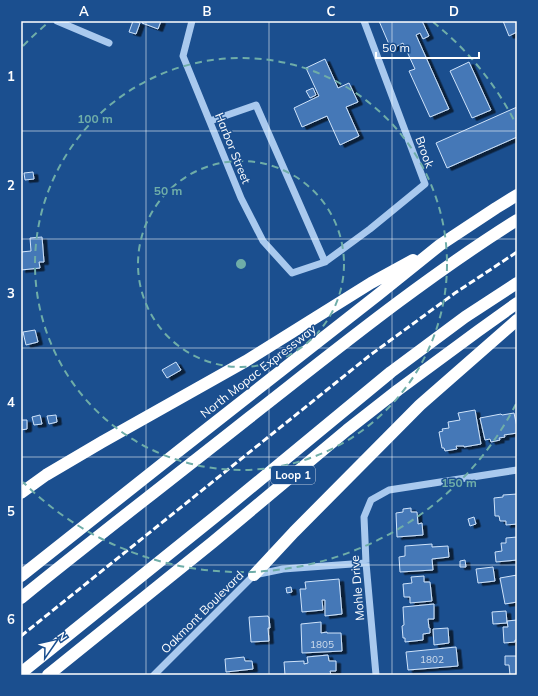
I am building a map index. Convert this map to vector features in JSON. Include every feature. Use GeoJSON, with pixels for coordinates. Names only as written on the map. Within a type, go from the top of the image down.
{"type":"FeatureCollection","features":[{"type":"Feature","properties":{"kind":"highway","name":"North Mopac Expressway"},"geometry":{"type":"LineString","coordinates":[[21,576],[374,299],[440,245],[517,195]]}},
{"type":"Feature","properties":{"kind":"highway"},"geometry":{"type":"LineString","coordinates":[[24,596],[387,310],[517,220]]}},
{"type":"Feature","properties":{"kind":"highway"},"geometry":{"type":"LineString","coordinates":[[21,493],[46,475],[246,361],[371,283],[440,245]]}},
{"type":"Feature","properties":{"kind":"highway"},"geometry":{"type":"LineString","coordinates":[[21,672],[62,641],[391,372],[465,317],[517,283]]}},
{"type":"Feature","properties":{"kind":"highway","name":"Loop 1"},"geometry":{"type":"LineString","coordinates":[[48,675],[213,542],[347,430],[517,303]]}},
{"type":"Feature","properties":{"kind":"highway"},"geometry":{"type":"LineString","coordinates":[[254,575],[294,532],[420,405],[517,320]]}},
{"type":"Feature","properties":{"kind":"street"},"geometry":{"type":"LineString","coordinates":[[57,21],[109,43]]}},
{"type":"Feature","properties":{"kind":"street","name":"Harbor Street"},"geometry":{"type":"LineString","coordinates":[[192,21],[183,56],[241,198],[263,241],[292,273]]}},
{"type":"Feature","properties":{"kind":"street","name":"Brook"},"geometry":{"type":"LineString","coordinates":[[292,273],[325,262],[370,229],[425,184],[364,21]]}},
{"type":"Feature","properties":{"kind":"street"},"geometry":{"type":"LineString","coordinates":[[210,121],[256,105],[325,262]]}},
{"type":"Feature","properties":{"kind":"street","name":"Mohle Drive"},"geometry":{"type":"LineString","coordinates":[[376,675],[366,563],[364,517],[371,500],[389,490],[517,470]]}},
{"type":"Feature","properties":{"kind":"street","name":"Oakmont Boulevard"},"geometry":{"type":"LineString","coordinates":[[154,675],[254,575],[283,569],[366,563]]}},
{"type":"Feature","properties":{"kind":"street"},"geometry":{"type":"LineString","coordinates":[[21,672],[24,675]]}},
{"type":"Feature","properties":{"kind":"building"},"geometry":{"type":"Polygon","coordinates":[[[133,21],[140,23],[136,34],[129,32],[133,21]]]}},
{"type":"Feature","properties":{"kind":"building"},"geometry":{"type":"Polygon","coordinates":[[[143,21],[161,21],[158,29],[142,23],[143,21]]]}},
{"type":"Feature","properties":{"kind":"building"},"geometry":{"type":"Polygon","coordinates":[[[379,21],[422,21],[429,36],[423,39],[420,33],[416,35],[449,109],[430,117],[409,71],[415,69],[403,43],[391,49],[379,21]]]}},
{"type":"Feature","properties":{"kind":"building"},"geometry":{"type":"Polygon","coordinates":[[[503,21],[517,21],[517,32],[509,36],[503,21]]]}},
{"type":"Feature","properties":{"kind":"building"},"geometry":{"type":"Polygon","coordinates":[[[325,59],[338,88],[349,83],[358,102],[346,107],[359,136],[340,145],[327,116],[302,127],[294,108],[319,96],[306,68],[325,59]]]}},
{"type":"Feature","properties":{"kind":"building"},"geometry":{"type":"Polygon","coordinates":[[[469,62],[491,110],[472,118],[450,71],[469,62]]]}},
{"type":"Feature","properties":{"kind":"building"},"geometry":{"type":"Polygon","coordinates":[[[313,88],[316,95],[310,98],[306,91],[313,88]]]}},
{"type":"Feature","properties":{"kind":"building"},"geometry":{"type":"Polygon","coordinates":[[[517,107],[517,137],[447,168],[436,143],[517,107]]]}},
{"type":"Feature","properties":{"kind":"building"},"geometry":{"type":"Polygon","coordinates":[[[33,172],[34,179],[25,180],[24,173],[33,172]]]}},
{"type":"Feature","properties":{"kind":"building"},"geometry":{"type":"Polygon","coordinates":[[[42,237],[44,262],[39,262],[40,268],[21,270],[21,252],[31,251],[30,238],[42,237]]]}},
{"type":"Feature","properties":{"kind":"building"},"geometry":{"type":"Polygon","coordinates":[[[35,330],[38,342],[26,345],[23,332],[35,330]]]}},
{"type":"Feature","properties":{"kind":"building"},"geometry":{"type":"Polygon","coordinates":[[[176,362],[181,370],[167,378],[162,370],[176,362]]]}},
{"type":"Feature","properties":{"kind":"building"},"geometry":{"type":"Polygon","coordinates":[[[475,410],[481,444],[464,447],[456,446],[457,449],[445,451],[444,448],[442,448],[439,432],[443,431],[442,429],[449,428],[448,422],[460,420],[458,413],[475,410]]]}},
{"type":"Feature","properties":{"kind":"building"},"geometry":{"type":"Polygon","coordinates":[[[514,413],[517,433],[504,435],[505,437],[499,438],[500,440],[491,442],[490,439],[485,440],[480,418],[514,413]]]}},
{"type":"Feature","properties":{"kind":"building"},"geometry":{"type":"Polygon","coordinates":[[[40,415],[42,424],[34,425],[32,417],[40,415]]]}},
{"type":"Feature","properties":{"kind":"building"},"geometry":{"type":"Polygon","coordinates":[[[56,415],[57,422],[49,424],[47,416],[56,415]]]}},
{"type":"Feature","properties":{"kind":"building"},"geometry":{"type":"Polygon","coordinates":[[[21,420],[27,420],[27,429],[21,430],[21,420]]]}},
{"type":"Feature","properties":{"kind":"building"},"geometry":{"type":"Polygon","coordinates":[[[517,494],[517,524],[506,525],[506,521],[500,521],[499,516],[495,516],[494,498],[503,497],[503,495],[517,494]]]}},
{"type":"Feature","properties":{"kind":"building"},"geometry":{"type":"Polygon","coordinates":[[[411,508],[411,512],[417,512],[418,524],[422,523],[423,535],[397,537],[396,513],[403,512],[403,509],[411,508]]]}},
{"type":"Feature","properties":{"kind":"building"},"geometry":{"type":"Polygon","coordinates":[[[474,517],[476,524],[470,526],[468,519],[474,517]]]}},
{"type":"Feature","properties":{"kind":"building"},"geometry":{"type":"Polygon","coordinates":[[[517,537],[517,560],[496,562],[495,552],[502,551],[501,543],[506,543],[506,538],[517,537]]]}},
{"type":"Feature","properties":{"kind":"building"},"geometry":{"type":"Polygon","coordinates":[[[432,544],[432,547],[448,546],[449,557],[432,559],[433,570],[400,572],[399,557],[405,556],[405,546],[432,544]]]}},
{"type":"Feature","properties":{"kind":"building"},"geometry":{"type":"Polygon","coordinates":[[[465,560],[466,567],[460,567],[460,561],[465,560]]]}},
{"type":"Feature","properties":{"kind":"building"},"geometry":{"type":"Polygon","coordinates":[[[493,567],[495,581],[478,583],[476,569],[493,567]]]}},
{"type":"Feature","properties":{"kind":"building"},"geometry":{"type":"Polygon","coordinates":[[[517,575],[517,602],[505,604],[500,578],[517,575]]]}},
{"type":"Feature","properties":{"kind":"building"},"geometry":{"type":"Polygon","coordinates":[[[424,576],[424,582],[430,582],[432,601],[410,603],[410,597],[404,597],[403,584],[412,583],[411,577],[424,576]]]}},
{"type":"Feature","properties":{"kind":"building"},"geometry":{"type":"Polygon","coordinates":[[[339,579],[342,614],[325,616],[325,600],[322,600],[323,610],[302,612],[300,589],[306,589],[305,582],[339,579]]]}},
{"type":"Feature","properties":{"kind":"building"},"geometry":{"type":"Polygon","coordinates":[[[291,587],[292,592],[287,593],[286,588],[291,587]]]}},
{"type":"Feature","properties":{"kind":"building"},"geometry":{"type":"Polygon","coordinates":[[[434,604],[434,619],[428,619],[430,633],[423,634],[423,640],[405,642],[405,638],[403,638],[402,626],[404,625],[403,607],[434,604]]]}},
{"type":"Feature","properties":{"kind":"building"},"geometry":{"type":"Polygon","coordinates":[[[506,611],[507,623],[493,624],[492,612],[506,611]]]}},
{"type":"Feature","properties":{"kind":"building"},"geometry":{"type":"Polygon","coordinates":[[[268,616],[270,628],[268,628],[269,641],[251,642],[249,617],[268,616]]]}},
{"type":"Feature","properties":{"kind":"building"},"geometry":{"type":"Polygon","coordinates":[[[517,620],[517,640],[515,640],[515,642],[504,643],[503,627],[508,627],[507,621],[517,620]]]}},
{"type":"Feature","properties":{"kind":"building"},"geometry":{"type":"Polygon","coordinates":[[[321,622],[321,633],[341,633],[342,651],[302,653],[301,624],[321,622]]]}},
{"type":"Feature","properties":{"kind":"building"},"geometry":{"type":"Polygon","coordinates":[[[448,628],[449,643],[434,645],[433,629],[448,628]]]}},
{"type":"Feature","properties":{"kind":"building"},"geometry":{"type":"Polygon","coordinates":[[[456,647],[458,666],[408,670],[406,652],[456,647]]]}},
{"type":"Feature","properties":{"kind":"building"},"geometry":{"type":"Polygon","coordinates":[[[328,655],[329,661],[336,661],[336,671],[330,671],[331,675],[285,675],[284,662],[304,661],[304,664],[308,663],[307,657],[328,655]]]}},
{"type":"Feature","properties":{"kind":"building"},"geometry":{"type":"Polygon","coordinates":[[[505,656],[517,656],[517,675],[510,675],[509,665],[505,665],[505,656]]]}},
{"type":"Feature","properties":{"kind":"building"},"geometry":{"type":"Polygon","coordinates":[[[244,657],[245,661],[252,661],[253,669],[226,672],[225,659],[244,657]]]}},
{"type":"Feature","properties":{"kind":"railway"},"geometry":{"type":"LineString","coordinates":[[21,636],[369,356],[455,293],[517,252]]}}]}
